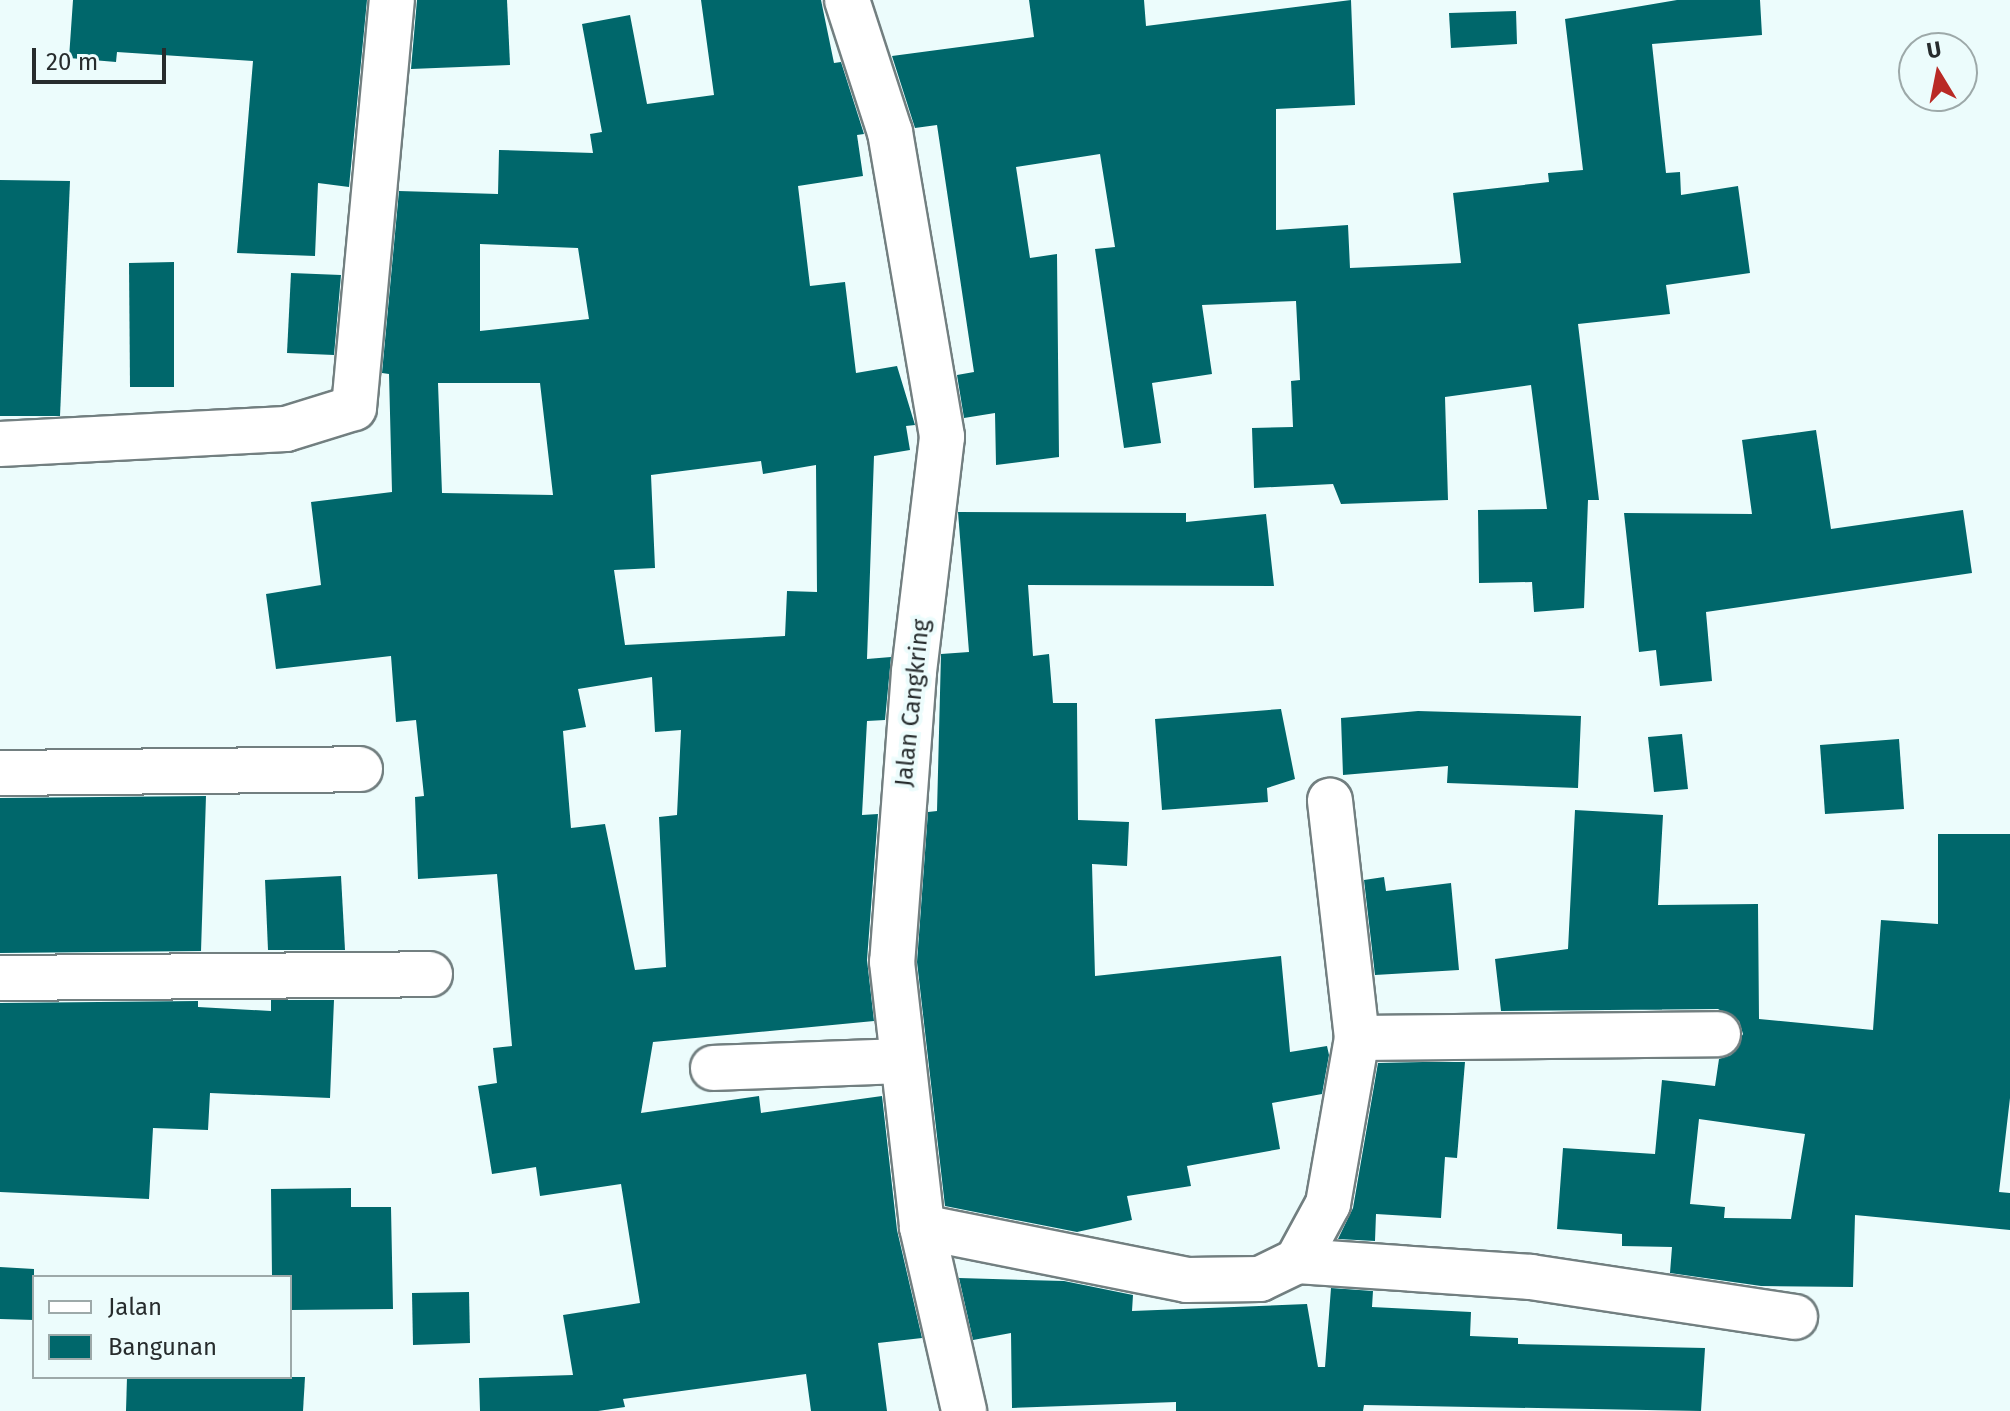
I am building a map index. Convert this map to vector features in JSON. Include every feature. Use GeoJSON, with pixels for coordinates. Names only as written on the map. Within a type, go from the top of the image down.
{"type":"FeatureCollection","features":[{"type":"Feature","properties":{"kind":"street"},"geometry":{"type":"LineString","coordinates":[[0,444],[286,429],[342,417],[354,408],[392,0]]}},
{"type":"Feature","properties":{"kind":"street","name":"Jalan Cangkring"},"geometry":{"type":"LineString","coordinates":[[847,0],[890,132],[942,437],[892,929],[901,1061],[922,1227],[964,1411]]}},
{"type":"Feature","properties":{"kind":"street"},"geometry":{"type":"LineString","coordinates":[[0,773],[360,769]]}},
{"type":"Feature","properties":{"kind":"street"},"geometry":{"type":"LineString","coordinates":[[1297,1261],[1328,1204],[1357,1038],[1330,801]]}},
{"type":"Feature","properties":{"kind":"street"},"geometry":{"type":"LineString","coordinates":[[0,978],[430,974]]}},
{"type":"Feature","properties":{"kind":"street"},"geometry":{"type":"LineString","coordinates":[[1357,1038],[1718,1034]]}},
{"type":"Feature","properties":{"kind":"street"},"geometry":{"type":"LineString","coordinates":[[713,1068],[901,1061]]}},
{"type":"Feature","properties":{"kind":"street"},"geometry":{"type":"LineString","coordinates":[[922,1227],[1187,1280],[1260,1279],[1297,1261],[1531,1277],[1795,1317]]}},
{"type":"Feature","properties":{"kind":"building"},"geometry":{"type":"Polygon","coordinates":[[[73,0],[367,0],[349,187],[318,183],[315,256],[237,253],[253,61],[117,52],[116,62],[69,58],[73,0]]]}},
{"type":"Feature","properties":{"kind":"building"},"geometry":{"type":"Polygon","coordinates":[[[417,0],[507,0],[510,65],[411,69],[417,0]]]}},
{"type":"Feature","properties":{"kind":"building"},"geometry":{"type":"Polygon","coordinates":[[[701,0],[821,0],[834,63],[841,62],[864,134],[857,135],[863,176],[798,186],[810,286],[845,282],[856,373],[897,366],[915,425],[906,426],[910,450],[874,456],[867,659],[891,657],[885,720],[867,721],[862,815],[878,814],[867,960],[874,1021],[653,1042],[641,1113],[759,1096],[761,1113],[882,1096],[897,1230],[922,1338],[878,1343],[887,1411],[811,1411],[806,1374],[623,1399],[625,1407],[598,1411],[480,1411],[479,1378],[573,1375],[563,1315],[640,1303],[621,1184],[540,1196],[536,1167],[492,1174],[478,1086],[497,1083],[493,1048],[512,1046],[497,874],[418,879],[415,797],[424,796],[416,720],[396,722],[391,656],[276,669],[266,594],[321,585],[311,502],[392,492],[389,374],[382,373],[399,191],[498,194],[499,150],[593,153],[590,134],[602,132],[582,24],[630,15],[647,104],[714,95],[701,0]],[[480,244],[480,331],[589,319],[578,248],[480,244]],[[438,383],[442,493],[553,495],[540,383],[438,383]],[[761,461],[651,475],[655,568],[614,570],[625,645],[785,636],[787,591],[817,592],[816,465],[763,474],[761,461]],[[652,677],[578,689],[586,727],[563,731],[571,828],[605,824],[635,970],[666,967],[659,817],[677,815],[681,730],[655,732],[652,677]]]}},
{"type":"Feature","properties":{"kind":"building"},"geometry":{"type":"Polygon","coordinates":[[[1029,0],[1144,0],[1146,26],[1351,0],[1355,105],[1276,109],[1276,230],[1348,225],[1350,268],[1461,263],[1453,193],[1549,182],[1548,173],[1583,170],[1565,19],[1677,0],[1760,0],[1762,35],[1652,44],[1666,173],[1680,172],[1681,195],[1738,186],[1750,273],[1666,285],[1670,314],[1578,324],[1599,500],[1588,500],[1584,608],[1534,612],[1532,582],[1479,583],[1478,510],[1547,509],[1531,385],[1445,397],[1448,500],[1341,504],[1333,484],[1254,488],[1252,428],[1293,427],[1291,381],[1300,380],[1296,301],[1202,305],[1212,374],[1152,383],[1161,443],[1124,448],[1095,249],[1115,247],[1100,154],[1016,167],[1030,258],[1057,254],[1059,457],[996,465],[995,413],[964,418],[957,375],[974,372],[937,125],[915,128],[892,56],[1034,37],[1029,0]]]}},
{"type":"Feature","properties":{"kind":"building"},"geometry":{"type":"Polygon","coordinates":[[[1516,11],[1517,44],[1451,48],[1449,13],[1516,11]]]}},
{"type":"Feature","properties":{"kind":"building"},"geometry":{"type":"Polygon","coordinates":[[[0,180],[70,181],[60,416],[0,416],[0,180]]]}},
{"type":"Feature","properties":{"kind":"building"},"geometry":{"type":"Polygon","coordinates":[[[174,262],[174,387],[130,387],[129,263],[174,262]]]}},
{"type":"Feature","properties":{"kind":"building"},"geometry":{"type":"Polygon","coordinates":[[[291,273],[341,275],[334,355],[287,353],[291,273]]]}},
{"type":"Feature","properties":{"kind":"building"},"geometry":{"type":"Polygon","coordinates":[[[1816,430],[1831,529],[1963,510],[1972,573],[1706,612],[1712,681],[1660,686],[1656,650],[1639,652],[1624,513],[1752,514],[1742,440],[1816,430]]]}},
{"type":"Feature","properties":{"kind":"building"},"geometry":{"type":"Polygon","coordinates":[[[958,512],[1186,513],[1186,522],[1266,514],[1274,586],[1028,585],[1033,656],[1049,654],[1053,703],[1077,703],[1078,820],[1129,822],[1127,866],[1092,864],[1095,976],[1281,956],[1290,1052],[1327,1046],[1329,1055],[1322,1094],[1272,1103],[1280,1149],[1187,1166],[1191,1186],[1127,1196],[1132,1220],[1077,1232],[945,1206],[917,962],[928,812],[937,811],[941,654],[969,652],[958,512]]]}},
{"type":"Feature","properties":{"kind":"building"},"geometry":{"type":"Polygon","coordinates":[[[1281,709],[1295,779],[1267,788],[1268,802],[1162,810],[1155,719],[1281,709]]]}},
{"type":"Feature","properties":{"kind":"building"},"geometry":{"type":"Polygon","coordinates":[[[1418,711],[1581,716],[1578,788],[1447,783],[1448,766],[1343,775],[1341,718],[1418,711]]]}},
{"type":"Feature","properties":{"kind":"building"},"geometry":{"type":"Polygon","coordinates":[[[1682,734],[1688,789],[1654,792],[1648,737],[1682,734]]]}},
{"type":"Feature","properties":{"kind":"building"},"geometry":{"type":"Polygon","coordinates":[[[1899,739],[1904,809],[1825,814],[1820,745],[1899,739]]]}},
{"type":"Feature","properties":{"kind":"building"},"geometry":{"type":"Polygon","coordinates":[[[206,796],[201,951],[0,953],[0,798],[206,796]]]}},
{"type":"Feature","properties":{"kind":"building"},"geometry":{"type":"Polygon","coordinates":[[[1575,810],[1663,815],[1658,905],[1758,904],[1759,1019],[1873,1030],[1881,920],[1938,924],[1938,834],[2010,834],[2010,1098],[1999,1192],[2010,1193],[2010,1230],[1855,1215],[1853,1287],[1761,1286],[1670,1273],[1672,1247],[1622,1246],[1622,1234],[1557,1229],[1563,1148],[1655,1154],[1662,1080],[1715,1086],[1719,1059],[1731,1055],[1743,1034],[1739,1021],[1718,1009],[1501,1011],[1495,959],[1568,949],[1575,810]],[[1699,1119],[1690,1204],[1725,1207],[1724,1218],[1791,1219],[1805,1134],[1699,1119]]]}},
{"type":"Feature","properties":{"kind":"building"},"geometry":{"type":"Polygon","coordinates":[[[341,876],[345,950],[268,950],[265,880],[341,876]]]}},
{"type":"Feature","properties":{"kind":"building"},"geometry":{"type":"Polygon","coordinates":[[[1384,877],[1386,891],[1451,883],[1459,970],[1375,975],[1364,880],[1384,877]]]}},
{"type":"Feature","properties":{"kind":"building"},"geometry":{"type":"Polygon","coordinates":[[[271,1000],[334,1000],[330,1098],[210,1093],[208,1130],[153,1128],[149,1199],[0,1192],[0,1003],[198,1001],[198,1007],[271,1011],[271,1000]]]}},
{"type":"Feature","properties":{"kind":"building"},"geometry":{"type":"Polygon","coordinates":[[[1465,1062],[1457,1158],[1445,1157],[1441,1218],[1376,1214],[1375,1241],[1338,1239],[1353,1208],[1378,1063],[1465,1062]]]}},
{"type":"Feature","properties":{"kind":"building"},"geometry":{"type":"Polygon","coordinates":[[[351,1188],[351,1207],[391,1207],[393,1309],[292,1310],[292,1275],[272,1275],[271,1189],[351,1188]]]}},
{"type":"Feature","properties":{"kind":"building"},"geometry":{"type":"Polygon","coordinates":[[[0,1267],[34,1269],[32,1320],[0,1319],[0,1267]]]}},
{"type":"Feature","properties":{"kind":"building"},"geometry":{"type":"Polygon","coordinates":[[[959,1278],[1064,1281],[1133,1295],[1132,1311],[1307,1304],[1318,1367],[1325,1367],[1331,1288],[1373,1291],[1372,1307],[1471,1312],[1470,1336],[1518,1338],[1518,1344],[1705,1348],[1701,1411],[1364,1405],[1363,1411],[1176,1411],[1176,1402],[1012,1408],[1011,1333],[973,1340],[959,1278]]]}},
{"type":"Feature","properties":{"kind":"building"},"geometry":{"type":"Polygon","coordinates":[[[469,1292],[470,1343],[413,1345],[412,1293],[469,1292]]]}},
{"type":"Feature","properties":{"kind":"building"},"geometry":{"type":"Polygon","coordinates":[[[305,1377],[303,1411],[126,1411],[127,1379],[305,1377]]]}}]}
